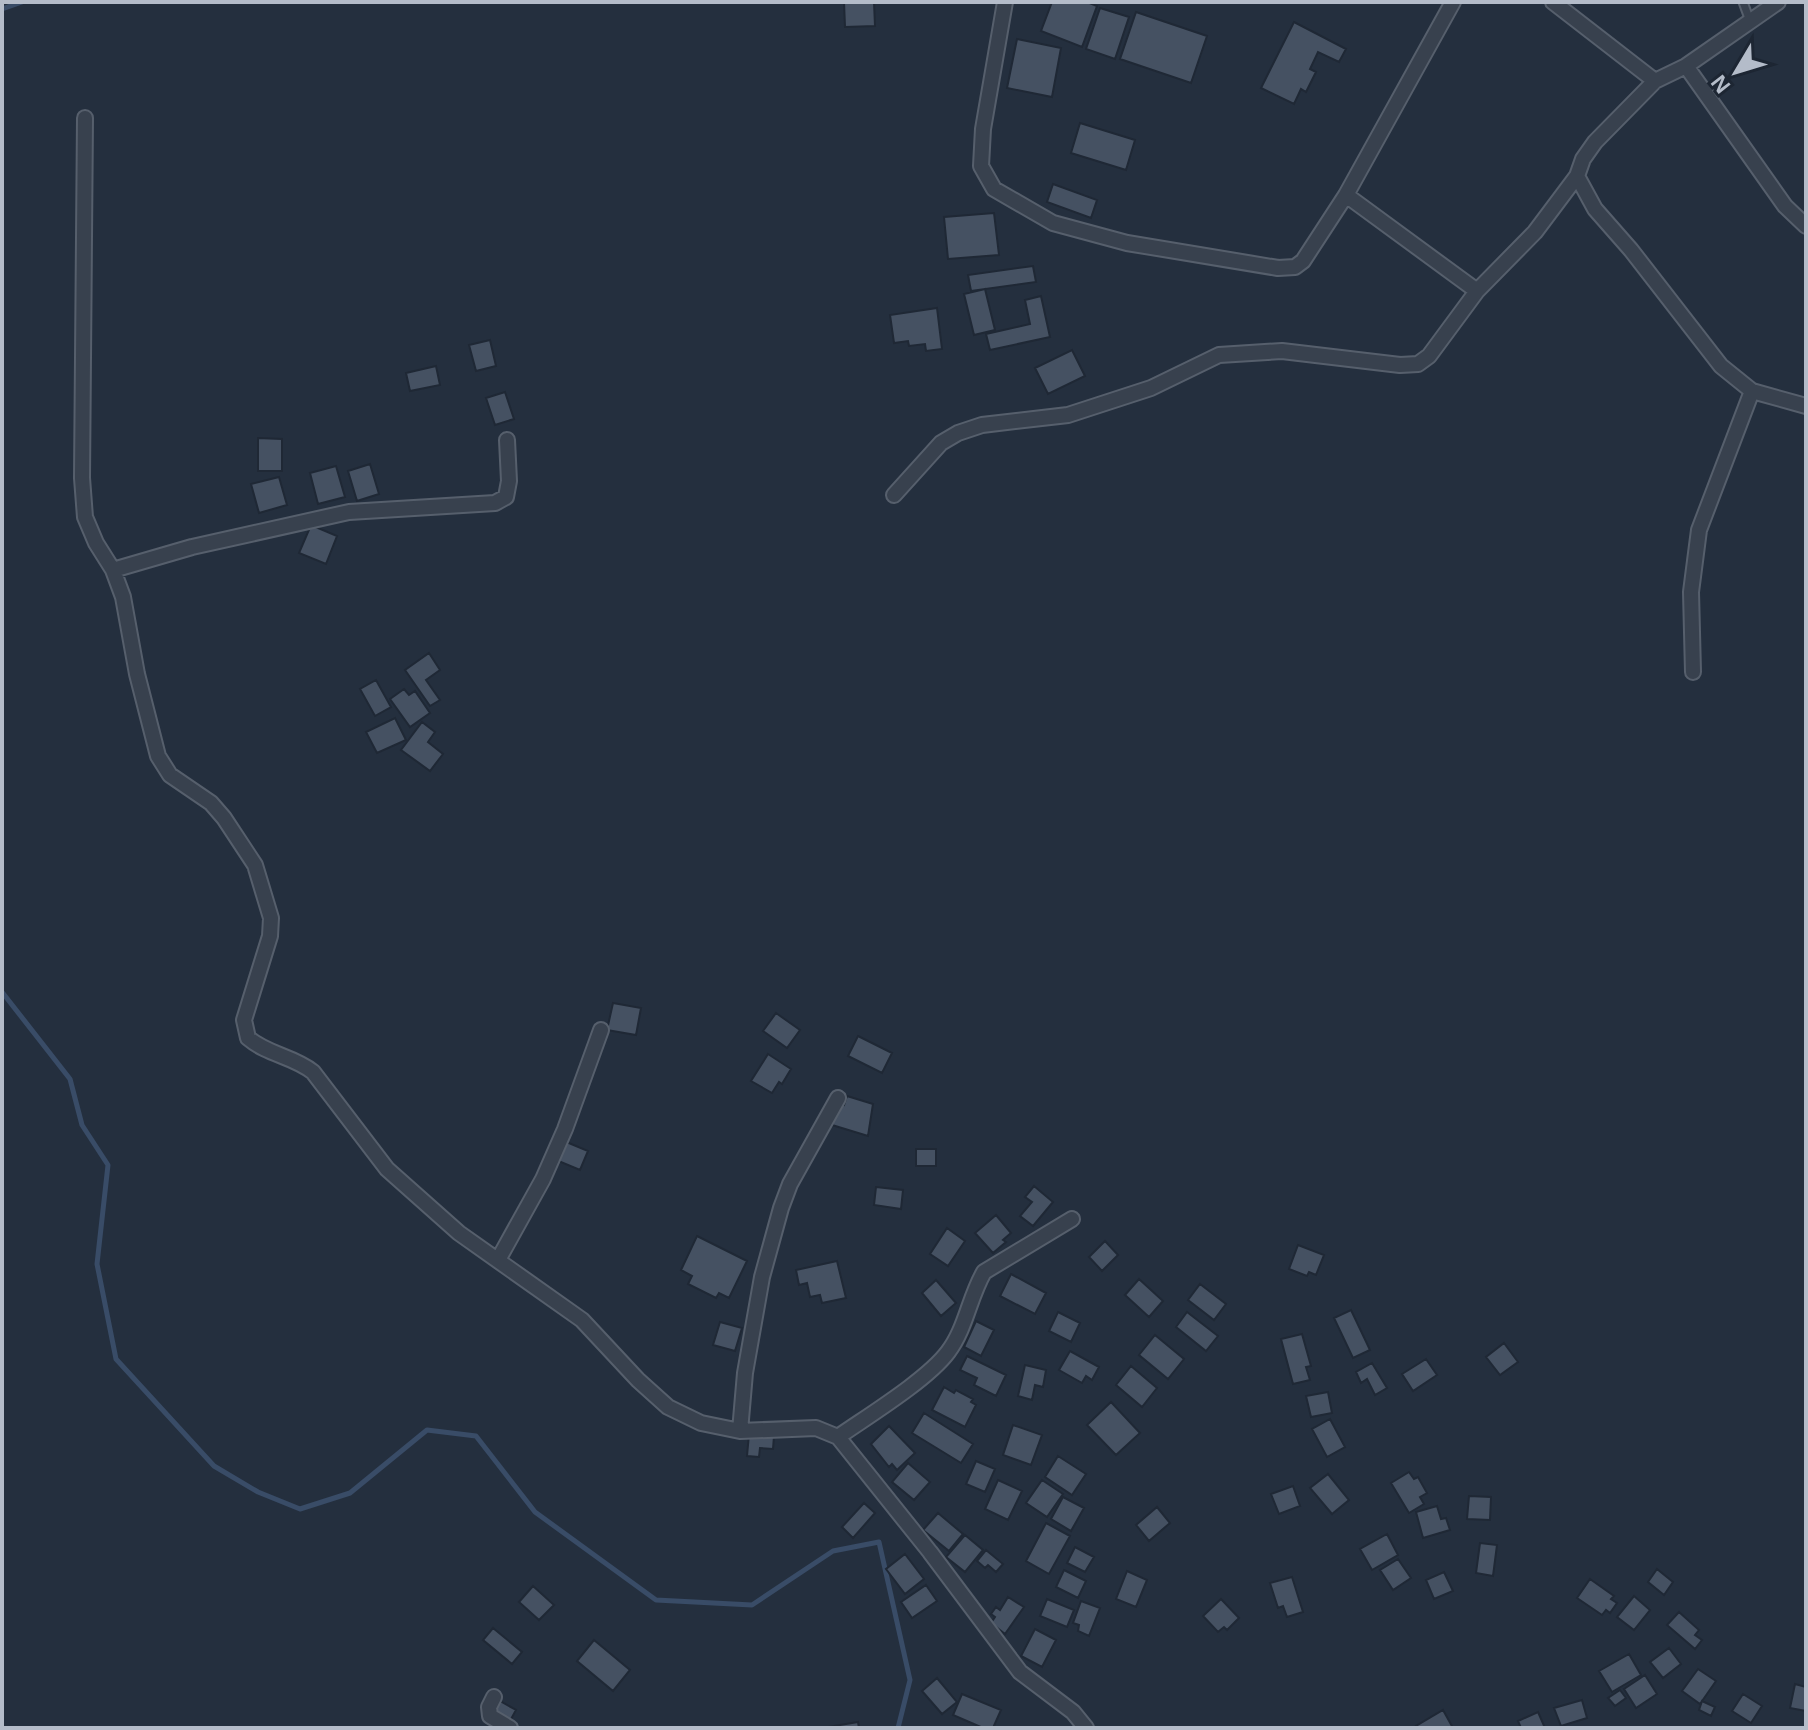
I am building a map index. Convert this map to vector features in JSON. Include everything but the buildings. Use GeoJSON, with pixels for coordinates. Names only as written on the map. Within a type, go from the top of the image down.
{"type":"FeatureCollection","features":[{"type":"Feature","properties":{"kind":"street"},"geometry":{"type":"LineString","coordinates":[[1005,2],[983,129],[981,166],[994,189],[1053,223],[1127,243],[1278,268],[1295,267],[1303,261],[1346,195],[1453,2]]}},
{"type":"Feature","properties":{"kind":"street"},"geometry":{"type":"LineString","coordinates":[[894,495],[941,443],[958,433],[982,425],[1068,415],[1151,388],[1219,355],[1282,351],[1400,365],[1418,364],[1429,356],[1477,291],[1535,232],[1577,176],[1583,159],[1595,142],[1655,81],[1686,66],[1778,2]]}},
{"type":"Feature","properties":{"kind":"street"},"geometry":{"type":"LineString","coordinates":[[1559,4],[1655,81]]}},
{"type":"Feature","properties":{"kind":"street"},"geometry":{"type":"LineString","coordinates":[[1686,66],[1757,169],[1785,206],[1806,226]]}},
{"type":"Feature","properties":{"kind":"street"},"geometry":{"type":"LineString","coordinates":[[85,118],[82,478],[85,517],[96,543],[113,570],[123,597],[137,674],[158,756],[170,775],[211,803],[255,865],[271,918],[270,936],[244,1020],[248,1038],[258,1047],[299,1060],[313,1072],[387,1169],[459,1233],[582,1320],[668,1407],[701,1423],[740,1431],[816,1428],[838,1437],[1020,1672],[1073,1712],[1086,1728]]}},
{"type":"Feature","properties":{"kind":"street"},"geometry":{"type":"LineString","coordinates":[[1577,176],[1595,209],[1721,366],[1752,391],[1806,406]]}},
{"type":"Feature","properties":{"kind":"street"},"geometry":{"type":"LineString","coordinates":[[1346,195],[1477,291]]}},
{"type":"Feature","properties":{"kind":"street"},"geometry":{"type":"LineString","coordinates":[[1693,672],[1691,592],[1699,530],[1752,391]]}},
{"type":"Feature","properties":{"kind":"street"},"geometry":{"type":"LineString","coordinates":[[113,570],[192,547],[349,512],[495,503],[506,497],[509,481],[507,440]]}},
{"type":"Feature","properties":{"kind":"street"},"geometry":{"type":"LineString","coordinates":[[498,1260],[543,1179],[601,1030]]}},
{"type":"Feature","properties":{"kind":"street"},"geometry":{"type":"LineString","coordinates":[[740,1431],[745,1373],[762,1277],[781,1208],[790,1184],[838,1098]]}},
{"type":"Feature","properties":{"kind":"street"},"geometry":{"type":"LineString","coordinates":[[838,1437],[932,1369],[947,1353],[959,1334],[976,1285],[984,1272],[1072,1219]]}},
{"type":"Feature","properties":{"kind":"street"},"geometry":{"type":"LineString","coordinates":[[494,1697],[489,1707],[490,1716],[510,1728]]}},
{"type":"Feature","properties":{"kind":"lane"},"geometry":{"type":"LineString","coordinates":[[1743,2],[1750,21]]}},
{"type":"Feature","properties":{"kind":"waterway"},"geometry":{"type":"LineString","coordinates":[[2,9],[22,2]]}},
{"type":"Feature","properties":{"kind":"waterway"},"geometry":{"type":"LineString","coordinates":[[2,992],[70,1079],[82,1125],[108,1165],[97,1264],[116,1359],[214,1466],[258,1492],[300,1509],[350,1493],[427,1430],[476,1436],[535,1512],[656,1600],[752,1605],[833,1551],[879,1542],[910,1680],[898,1728]]}}]}
